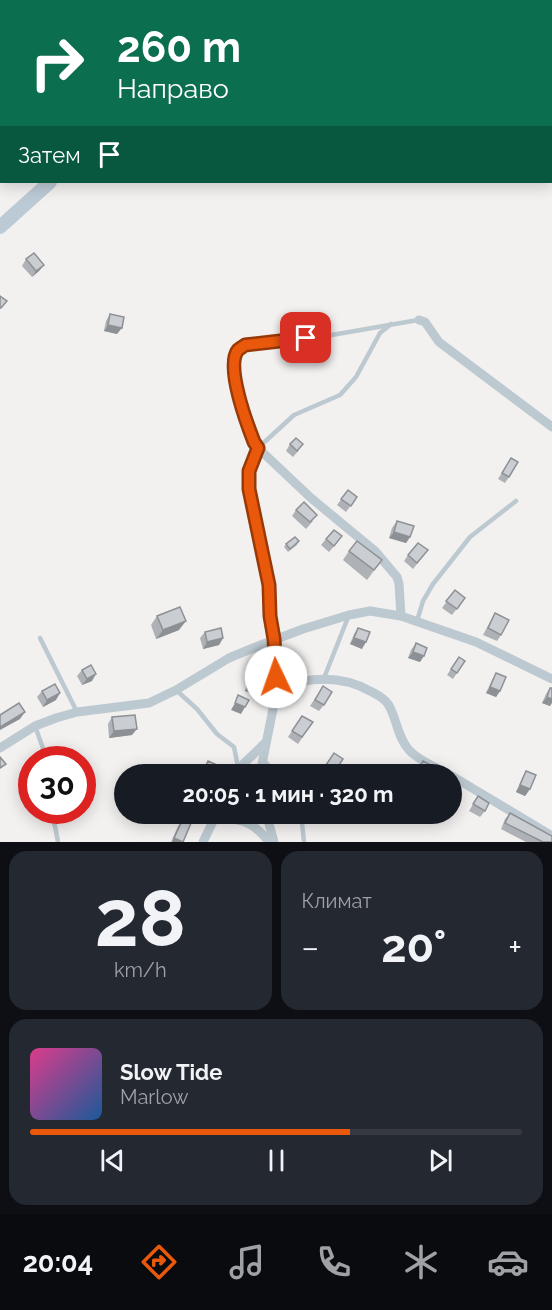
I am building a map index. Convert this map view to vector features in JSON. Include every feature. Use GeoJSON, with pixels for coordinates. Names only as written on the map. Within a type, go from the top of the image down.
{"type":"FeatureCollection","features":[{"type":"Feature","properties":{"kind":"main road"},"geometry":{"type":"LineString","coordinates":[[0,227],[49,183]]}},
{"type":"Feature","properties":{"kind":"street"},"geometry":{"type":"LineString","coordinates":[[419,320],[425,322],[439,342],[552,427]]}},
{"type":"Feature","properties":{"kind":"street"},"geometry":{"type":"LineString","coordinates":[[326,336],[245,345],[238,350],[235,357],[238,398],[258,448],[311,498],[375,551],[397,577],[401,616]]}},
{"type":"Feature","properties":{"kind":"street"},"geometry":{"type":"LineString","coordinates":[[0,748],[35,726],[77,712],[148,703],[176,690],[229,658],[274,639],[349,615],[369,611],[401,616],[476,642],[552,679]]}},
{"type":"Feature","properties":{"kind":"street"},"geometry":{"type":"LineString","coordinates":[[261,764],[277,689],[274,639]]}},
{"type":"Feature","properties":{"kind":"street"},"geometry":{"type":"LineString","coordinates":[[277,689],[291,683],[324,678],[363,687],[383,698],[392,713],[402,741],[410,752],[431,764]]}},
{"type":"Feature","properties":{"kind":"street"},"geometry":{"type":"LineString","coordinates":[[242,764],[267,741]]}},
{"type":"Feature","properties":{"kind":"street"},"geometry":{"type":"LineString","coordinates":[[462,782],[552,836]]}},
{"type":"Feature","properties":{"kind":"street"},"geometry":{"type":"LineString","coordinates":[[203,842],[212,824]]}},
{"type":"Feature","properties":{"kind":"street"},"geometry":{"type":"LineString","coordinates":[[250,824],[255,826],[269,842]]}},
{"type":"Feature","properties":{"kind":"street"},"geometry":{"type":"LineString","coordinates":[[269,824],[274,842]]}},
{"type":"Feature","properties":{"kind":"lane"},"geometry":{"type":"LineString","coordinates":[[326,336],[419,320]]}},
{"type":"Feature","properties":{"kind":"lane"},"geometry":{"type":"LineString","coordinates":[[274,639],[270,616],[269,585],[249,489],[249,471],[258,448],[294,415],[340,395],[356,377],[380,333],[391,324]]}},
{"type":"Feature","properties":{"kind":"lane"},"geometry":{"type":"LineString","coordinates":[[417,621],[423,601],[433,584],[470,537],[516,501]]}},
{"type":"Feature","properties":{"kind":"lane"},"geometry":{"type":"LineString","coordinates":[[324,678],[349,615]]}},
{"type":"Feature","properties":{"kind":"lane"},"geometry":{"type":"LineString","coordinates":[[40,638],[77,712]]}},
{"type":"Feature","properties":{"kind":"lane"},"geometry":{"type":"LineString","coordinates":[[176,690],[203,714],[217,734],[234,747],[235,764]]}},
{"type":"Feature","properties":{"kind":"lane"},"geometry":{"type":"LineString","coordinates":[[35,726],[42,746]]}},
{"type":"Feature","properties":{"kind":"lane"},"geometry":{"type":"LineString","coordinates":[[262,758],[267,764]]}},
{"type":"Feature","properties":{"kind":"lane"},"geometry":{"type":"LineString","coordinates":[[54,824],[58,842]]}},
{"type":"Feature","properties":{"kind":"lane"},"geometry":{"type":"LineString","coordinates":[[302,824],[304,842]]}},
{"type":"Feature","properties":{"kind":"building"},"geometry":{"type":"Polygon","coordinates":[[[34,253],[44,265],[36,271],[26,259],[34,253]]]}},
{"type":"Feature","properties":{"kind":"building"},"geometry":{"type":"Polygon","coordinates":[[[0,296],[7,301],[1,308],[0,308],[0,296]]]}},
{"type":"Feature","properties":{"kind":"building"},"geometry":{"type":"Polygon","coordinates":[[[110,314],[124,317],[122,328],[108,325],[110,314]]]}},
{"type":"Feature","properties":{"kind":"building"},"geometry":{"type":"Polygon","coordinates":[[[296,438],[303,444],[297,451],[290,444],[296,438]]]}},
{"type":"Feature","properties":{"kind":"building"},"geometry":{"type":"Polygon","coordinates":[[[511,458],[518,462],[509,477],[502,473],[511,458]]]}},
{"type":"Feature","properties":{"kind":"building"},"geometry":{"type":"Polygon","coordinates":[[[348,490],[357,497],[351,506],[341,499],[348,490]]]}},
{"type":"Feature","properties":{"kind":"building"},"geometry":{"type":"Polygon","coordinates":[[[304,502],[317,515],[310,522],[296,510],[304,502]]]}},
{"type":"Feature","properties":{"kind":"building"},"geometry":{"type":"Polygon","coordinates":[[[397,521],[414,526],[410,537],[394,532],[397,521]]]}},
{"type":"Feature","properties":{"kind":"building"},"geometry":{"type":"Polygon","coordinates":[[[334,530],[342,536],[334,546],[326,539],[334,530]]]}},
{"type":"Feature","properties":{"kind":"building"},"geometry":{"type":"Polygon","coordinates":[[[295,537],[299,541],[290,549],[286,544],[295,537]]]}},
{"type":"Feature","properties":{"kind":"building"},"geometry":{"type":"Polygon","coordinates":[[[357,541],[382,560],[374,570],[349,551],[357,541]]]}},
{"type":"Feature","properties":{"kind":"building"},"geometry":{"type":"Polygon","coordinates":[[[418,543],[428,550],[417,563],[408,555],[418,543]]]}},
{"type":"Feature","properties":{"kind":"building"},"geometry":{"type":"Polygon","coordinates":[[[455,590],[465,598],[457,609],[446,601],[455,590]]]}},
{"type":"Feature","properties":{"kind":"building"},"geometry":{"type":"Polygon","coordinates":[[[180,607],[186,621],[163,630],[157,616],[180,607]]]}},
{"type":"Feature","properties":{"kind":"building"},"geometry":{"type":"Polygon","coordinates":[[[495,613],[509,620],[501,635],[488,628],[495,613]]]}},
{"type":"Feature","properties":{"kind":"building"},"geometry":{"type":"Polygon","coordinates":[[[221,628],[223,638],[207,642],[205,632],[221,628]]]}},
{"type":"Feature","properties":{"kind":"building"},"geometry":{"type":"Polygon","coordinates":[[[358,628],[370,632],[366,642],[354,638],[358,628]]]}},
{"type":"Feature","properties":{"kind":"building"},"geometry":{"type":"Polygon","coordinates":[[[416,643],[427,648],[424,656],[413,652],[416,643]]]}},
{"type":"Feature","properties":{"kind":"building"},"geometry":{"type":"Polygon","coordinates":[[[268,652],[269,661],[262,663],[260,653],[268,652]]]}},
{"type":"Feature","properties":{"kind":"building"},"geometry":{"type":"Polygon","coordinates":[[[459,657],[465,661],[457,673],[451,669],[459,657]]]}},
{"type":"Feature","properties":{"kind":"building"},"geometry":{"type":"Polygon","coordinates":[[[91,665],[96,674],[87,679],[82,670],[91,665]]]}},
{"type":"Feature","properties":{"kind":"building"},"geometry":{"type":"Polygon","coordinates":[[[253,673],[261,675],[258,686],[250,684],[253,673]]]}},
{"type":"Feature","properties":{"kind":"building"},"geometry":{"type":"Polygon","coordinates":[[[496,673],[506,677],[500,691],[490,687],[496,673]]]}},
{"type":"Feature","properties":{"kind":"building"},"geometry":{"type":"Polygon","coordinates":[[[55,684],[60,693],[47,700],[42,691],[55,684]]]}},
{"type":"Feature","properties":{"kind":"building"},"geometry":{"type":"Polygon","coordinates":[[[323,686],[332,692],[324,705],[315,700],[323,686]]]}},
{"type":"Feature","properties":{"kind":"building"},"geometry":{"type":"Polygon","coordinates":[[[552,688],[552,699],[547,697],[552,688]]]}},
{"type":"Feature","properties":{"kind":"building"},"geometry":{"type":"Polygon","coordinates":[[[238,695],[249,700],[245,707],[235,703],[238,695]]]}},
{"type":"Feature","properties":{"kind":"building"},"geometry":{"type":"Polygon","coordinates":[[[19,703],[25,712],[0,727],[0,715],[19,703]]]}},
{"type":"Feature","properties":{"kind":"building"},"geometry":{"type":"Polygon","coordinates":[[[135,715],[137,729],[114,731],[112,717],[135,715]]]}},
{"type":"Feature","properties":{"kind":"building"},"geometry":{"type":"Polygon","coordinates":[[[302,716],[313,722],[302,737],[292,731],[302,716]]]}},
{"type":"Feature","properties":{"kind":"building"},"geometry":{"type":"Polygon","coordinates":[[[334,753],[343,759],[340,764],[327,764],[334,753]]]}},
{"type":"Feature","properties":{"kind":"building"},"geometry":{"type":"Polygon","coordinates":[[[0,757],[6,764],[0,768],[0,757]]]}},
{"type":"Feature","properties":{"kind":"building"},"geometry":{"type":"Polygon","coordinates":[[[526,771],[536,775],[530,789],[520,785],[526,771]]]}},
{"type":"Feature","properties":{"kind":"building"},"geometry":{"type":"Polygon","coordinates":[[[478,796],[489,803],[485,811],[473,804],[478,796]]]}},
{"type":"Feature","properties":{"kind":"building"},"geometry":{"type":"Polygon","coordinates":[[[510,813],[552,836],[552,842],[543,842],[505,823],[510,813]]]}},
{"type":"Feature","properties":{"kind":"building"},"geometry":{"type":"Polygon","coordinates":[[[181,824],[191,824],[183,842],[174,838],[181,824]]]}},
{"type":"Feature","properties":{"kind":"route"},"geometry":{"type":"LineString","coordinates":[[276,677],[269,585],[249,489],[249,471],[258,448],[238,398],[235,357],[238,350],[245,345],[306,338]]}}]}
